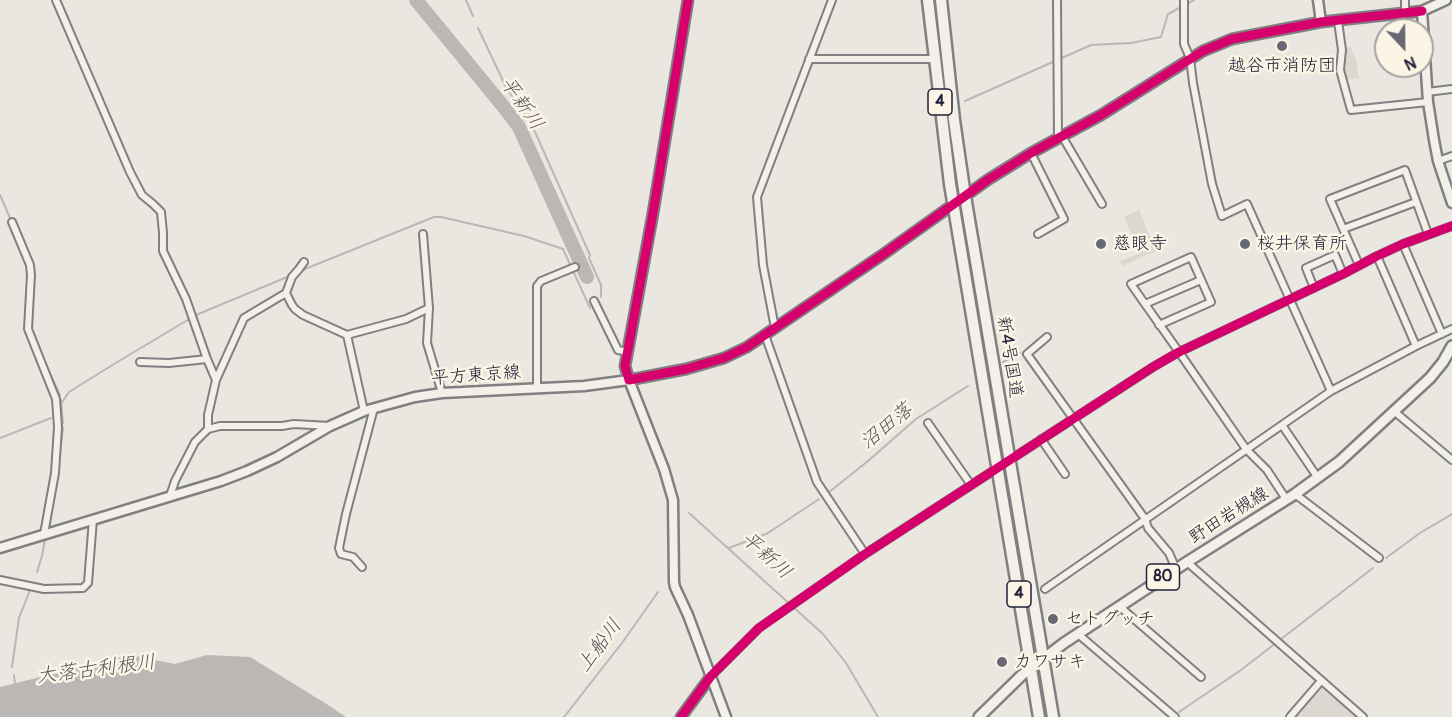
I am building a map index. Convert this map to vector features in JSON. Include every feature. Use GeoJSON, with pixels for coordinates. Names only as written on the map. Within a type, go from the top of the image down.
{"type":"FeatureCollection","features":[{"type":"Feature","properties":{"kind":"highway","name":"新4号国道"},"geometry":{"type":"LineString","coordinates":[[928,0],[954,204],[1039,717]]}},
{"type":"Feature","properties":{"kind":"highway","name":"新4号国道"},"geometry":{"type":"LineString","coordinates":[[941,0],[965,196],[1053,717]]}},
{"type":"Feature","properties":{"kind":"main road","name":"野田岩槻線"},"geometry":{"type":"LineString","coordinates":[[979,717],[1031,668],[1078,634],[1186,562],[1295,494],[1339,462],[1430,378],[1452,346]]}},
{"type":"Feature","properties":{"kind":"street"},"geometry":{"type":"LineString","coordinates":[[56,0],[134,179],[142,195],[161,212],[163,251],[186,299],[216,380]]}},
{"type":"Feature","properties":{"kind":"street"},"geometry":{"type":"LineString","coordinates":[[688,0],[625,366],[664,469],[673,500],[674,582],[726,717]]}},
{"type":"Feature","properties":{"kind":"street"},"geometry":{"type":"LineString","coordinates":[[775,328],[763,265],[757,197],[832,0]]}},
{"type":"Feature","properties":{"kind":"street"},"geometry":{"type":"LineString","coordinates":[[1058,0],[1057,61],[1060,137],[1102,204]]}},
{"type":"Feature","properties":{"kind":"street"},"geometry":{"type":"LineString","coordinates":[[1318,0],[1321,22]]}},
{"type":"Feature","properties":{"kind":"street"},"geometry":{"type":"LineString","coordinates":[[1405,0],[1405,12]]}},
{"type":"Feature","properties":{"kind":"street"},"geometry":{"type":"LineString","coordinates":[[1446,0],[1422,11],[1428,102],[1438,161],[1452,200]]}},
{"type":"Feature","properties":{"kind":"street"},"geometry":{"type":"LineString","coordinates":[[1184,1],[1184,44],[1190,58],[1192,83],[1205,155],[1222,216],[1247,204],[1331,391]]}},
{"type":"Feature","properties":{"kind":"street","name":"平方東京線"},"geometry":{"type":"LineString","coordinates":[[0,548],[221,481],[277,457],[330,426],[364,411],[415,397],[442,393],[585,386],[686,369],[724,358],[765,335],[989,179],[1101,115],[1203,51],[1232,39],[1321,22],[1422,11]]}},
{"type":"Feature","properties":{"kind":"street"},"geometry":{"type":"LineString","coordinates":[[1338,21],[1342,50],[1340,70],[1351,110],[1428,102]]}},
{"type":"Feature","properties":{"kind":"street"},"geometry":{"type":"LineString","coordinates":[[810,59],[935,59]]}},
{"type":"Feature","properties":{"kind":"street"},"geometry":{"type":"LineString","coordinates":[[1427,92],[1452,89]]}},
{"type":"Feature","properties":{"kind":"street"},"geometry":{"type":"LineString","coordinates":[[1031,153],[1064,219],[1038,234]]}},
{"type":"Feature","properties":{"kind":"street"},"geometry":{"type":"LineString","coordinates":[[1438,161],[1452,156]]}},
{"type":"Feature","properties":{"kind":"street"},"geometry":{"type":"LineString","coordinates":[[1359,265],[1330,199],[1404,170],[1428,234]]}},
{"type":"Feature","properties":{"kind":"street"},"geometry":{"type":"LineString","coordinates":[[1343,229],[1416,202]]}},
{"type":"Feature","properties":{"kind":"street"},"geometry":{"type":"LineString","coordinates":[[12,222],[30,265],[27,329],[56,399],[58,427],[55,473],[44,534]]}},
{"type":"Feature","properties":{"kind":"street"},"geometry":{"type":"LineString","coordinates":[[681,717],[711,676],[759,628],[865,554],[1041,439],[1179,352],[1403,244],[1452,226]]}},
{"type":"Feature","properties":{"kind":"street"},"geometry":{"type":"LineString","coordinates":[[423,234],[429,308],[427,343],[442,393]]}},
{"type":"Feature","properties":{"kind":"street"},"geometry":{"type":"LineString","coordinates":[[1403,244],[1442,334]]}},
{"type":"Feature","properties":{"kind":"street"},"geometry":{"type":"LineString","coordinates":[[1314,288],[1306,268],[1335,255],[1343,274]]}},
{"type":"Feature","properties":{"kind":"street"},"geometry":{"type":"LineString","coordinates":[[1377,256],[1416,346]]}},
{"type":"Feature","properties":{"kind":"street"},"geometry":{"type":"LineString","coordinates":[[1160,325],[1211,302],[1191,257],[1131,284],[1246,449],[1267,470],[1286,499]]}},
{"type":"Feature","properties":{"kind":"street"},"geometry":{"type":"LineString","coordinates":[[208,429],[208,415],[216,380],[244,318],[286,293],[292,277],[304,261]]}},
{"type":"Feature","properties":{"kind":"street"},"geometry":{"type":"LineString","coordinates":[[537,388],[537,286],[541,281],[575,267]]}},
{"type":"Feature","properties":{"kind":"street"},"geometry":{"type":"LineString","coordinates":[[1145,304],[1201,280]]}},
{"type":"Feature","properties":{"kind":"street"},"geometry":{"type":"LineString","coordinates":[[286,293],[295,309],[303,315],[347,335],[406,319],[429,308]]}},
{"type":"Feature","properties":{"kind":"street"},"geometry":{"type":"LineString","coordinates":[[594,301],[618,350],[628,352]]}},
{"type":"Feature","properties":{"kind":"street"},"geometry":{"type":"LineString","coordinates":[[1045,589],[1331,391],[1452,329]]}},
{"type":"Feature","properties":{"kind":"street"},"geometry":{"type":"LineString","coordinates":[[347,335],[364,411]]}},
{"type":"Feature","properties":{"kind":"street"},"geometry":{"type":"LineString","coordinates":[[765,335],[817,482],[865,554]]}},
{"type":"Feature","properties":{"kind":"street"},"geometry":{"type":"LineString","coordinates":[[1047,337],[1027,354],[1145,519],[1148,528],[1169,553],[1176,569]]}},
{"type":"Feature","properties":{"kind":"street"},"geometry":{"type":"LineString","coordinates":[[140,362],[169,363],[207,359]]}},
{"type":"Feature","properties":{"kind":"street"},"geometry":{"type":"LineString","coordinates":[[362,567],[353,557],[341,554],[339,548],[374,408]]}},
{"type":"Feature","properties":{"kind":"street"},"geometry":{"type":"LineString","coordinates":[[1395,412],[1452,460]]}},
{"type":"Feature","properties":{"kind":"street"},"geometry":{"type":"LineString","coordinates":[[928,423],[971,485]]}},
{"type":"Feature","properties":{"kind":"street"},"geometry":{"type":"LineString","coordinates":[[170,496],[195,442],[208,429],[220,426],[294,424],[330,426]]}},
{"type":"Feature","properties":{"kind":"street"},"geometry":{"type":"LineString","coordinates":[[1281,425],[1318,478]]}},
{"type":"Feature","properties":{"kind":"street"},"geometry":{"type":"LineString","coordinates":[[1041,439],[1065,474]]}},
{"type":"Feature","properties":{"kind":"street"},"geometry":{"type":"LineString","coordinates":[[1295,494],[1378,558]]}},
{"type":"Feature","properties":{"kind":"street"},"geometry":{"type":"LineString","coordinates":[[0,580],[44,589],[83,588],[88,583],[93,519]]}},
{"type":"Feature","properties":{"kind":"street"},"geometry":{"type":"LineString","coordinates":[[1186,562],[1364,717]]}},
{"type":"Feature","properties":{"kind":"street"},"geometry":{"type":"LineString","coordinates":[[1119,606],[1201,677]]}},
{"type":"Feature","properties":{"kind":"street"},"geometry":{"type":"LineString","coordinates":[[1078,634],[1175,717]]}},
{"type":"Feature","properties":{"kind":"street"},"geometry":{"type":"LineString","coordinates":[[1290,717],[1321,681]]}},
{"type":"Feature","properties":{"kind":"shaded area"},"geometry":{"type":"Polygon","coordinates":[[[1351,47],[1359,78],[1343,80],[1341,70],[1343,48],[1351,47]]]}},
{"type":"Feature","properties":{"kind":"shaded area"},"geometry":{"type":"Polygon","coordinates":[[[1139,210],[1156,251],[1122,266],[1120,261],[1140,253],[1124,217],[1139,210]]]}},
{"type":"Feature","properties":{"kind":"shaded area"},"geometry":{"type":"Polygon","coordinates":[[[1322,688],[1325,688],[1359,717],[1297,717],[1322,688]]]}},
{"type":"Feature","properties":{"kind":"water","name":"大落古利根川"},"geometry":{"type":"Polygon","coordinates":[[[130,655],[175,664],[207,655],[250,657],[346,717],[0,717],[0,687],[130,655]]]}},
{"type":"Feature","properties":{"kind":"waterway","name":"平新川"},"geometry":{"type":"LineString","coordinates":[[416,0],[519,127],[587,277]]}},
{"type":"Feature","properties":{"kind":"waterway"},"geometry":{"type":"LineString","coordinates":[[466,0],[473,16]]}},
{"type":"Feature","properties":{"kind":"waterway"},"geometry":{"type":"LineString","coordinates":[[965,101],[1091,45],[1131,43],[1161,37],[1168,14],[1194,0]]}},
{"type":"Feature","properties":{"kind":"waterway","name":"上船川"},"geometry":{"type":"LineString","coordinates":[[690,14],[692,3]]}},
{"type":"Feature","properties":{"kind":"waterway"},"geometry":{"type":"LineString","coordinates":[[478,28],[507,89],[531,123],[590,255],[589,258],[601,285],[601,297]]}},
{"type":"Feature","properties":{"kind":"waterway","name":"上船川"},"geometry":{"type":"LineString","coordinates":[[661,184],[673,118]]}},
{"type":"Feature","properties":{"kind":"waterway"},"geometry":{"type":"LineString","coordinates":[[0,195],[10,218]]}},
{"type":"Feature","properties":{"kind":"waterway"},"geometry":{"type":"LineString","coordinates":[[300,271],[434,217],[441,217],[524,236],[563,249],[590,308]]}},
{"type":"Feature","properties":{"kind":"waterway"},"geometry":{"type":"LineString","coordinates":[[34,275],[34,288]]}},
{"type":"Feature","properties":{"kind":"waterway"},"geometry":{"type":"LineString","coordinates":[[61,404],[69,392],[196,315],[292,275]]}},
{"type":"Feature","properties":{"kind":"waterway","name":"上船川"},"geometry":{"type":"LineString","coordinates":[[642,299],[645,278]]}},
{"type":"Feature","properties":{"kind":"waterway","name":"上船川"},"geometry":{"type":"LineString","coordinates":[[639,314],[641,304]]}},
{"type":"Feature","properties":{"kind":"waterway","name":"沼田落"},"geometry":{"type":"LineString","coordinates":[[1003,362],[1020,353]]}},
{"type":"Feature","properties":{"kind":"waterway"},"geometry":{"type":"LineString","coordinates":[[43,359],[60,395]]}},
{"type":"Feature","properties":{"kind":"waterway","name":"沼田落"},"geometry":{"type":"LineString","coordinates":[[828,493],[916,419],[968,386]]}},
{"type":"Feature","properties":{"kind":"waterway"},"geometry":{"type":"LineString","coordinates":[[61,400],[63,423]]}},
{"type":"Feature","properties":{"kind":"waterway"},"geometry":{"type":"LineString","coordinates":[[0,438],[51,418]]}},
{"type":"Feature","properties":{"kind":"waterway"},"geometry":{"type":"LineString","coordinates":[[61,445],[63,428]]}},
{"type":"Feature","properties":{"kind":"waterway"},"geometry":{"type":"LineString","coordinates":[[58,466],[61,448]]}},
{"type":"Feature","properties":{"kind":"waterway","name":"沼田落"},"geometry":{"type":"LineString","coordinates":[[729,548],[768,533],[819,499]]}},
{"type":"Feature","properties":{"kind":"waterway","name":"平新川"},"geometry":{"type":"LineString","coordinates":[[689,513],[823,634],[846,663],[878,717]]}},
{"type":"Feature","properties":{"kind":"waterway"},"geometry":{"type":"LineString","coordinates":[[1386,558],[1420,533],[1452,514]]}},
{"type":"Feature","properties":{"kind":"waterway"},"geometry":{"type":"LineString","coordinates":[[37,572],[45,539]]}},
{"type":"Feature","properties":{"kind":"waterway"},"geometry":{"type":"LineString","coordinates":[[1179,712],[1241,670],[1373,568]]}},
{"type":"Feature","properties":{"kind":"waterway"},"geometry":{"type":"LineString","coordinates":[[12,667],[19,618],[30,590]]}},
{"type":"Feature","properties":{"kind":"waterway","name":"上船川"},"geometry":{"type":"LineString","coordinates":[[564,717],[622,643],[658,592]]}},
{"type":"Feature","properties":{"kind":"waterway"},"geometry":{"type":"LineString","coordinates":[[14,675],[15,684]]}},
{"type":"Feature","properties":{"kind":"cycle path"},"geometry":{"type":"LineString","coordinates":[[688,0],[625,366],[629,380],[686,369],[724,358],[747,347],[989,179],[1101,115],[1203,51],[1232,39],[1321,22],[1422,11]]}},
{"type":"Feature","properties":{"kind":"cycle path"},"geometry":{"type":"LineString","coordinates":[[681,717],[711,676],[759,628],[865,554],[1153,367],[1179,352],[1377,256],[1452,226]]}},
{"type":"Feature","properties":{"kind":"place","name":"越谷市消防団"},"geometry":{"type":"Point","coordinates":[1282,46]}},
{"type":"Feature","properties":{"kind":"place","name":"慈眼寺"},"geometry":{"type":"Point","coordinates":[1101,244]}},
{"type":"Feature","properties":{"kind":"place","name":"桜井保育所"},"geometry":{"type":"Point","coordinates":[1245,244]}},
{"type":"Feature","properties":{"kind":"place","name":"セトグッチ"},"geometry":{"type":"Point","coordinates":[1053,619]}},
{"type":"Feature","properties":{"kind":"place","name":"カワサキ"},"geometry":{"type":"Point","coordinates":[1002,662]}}]}
